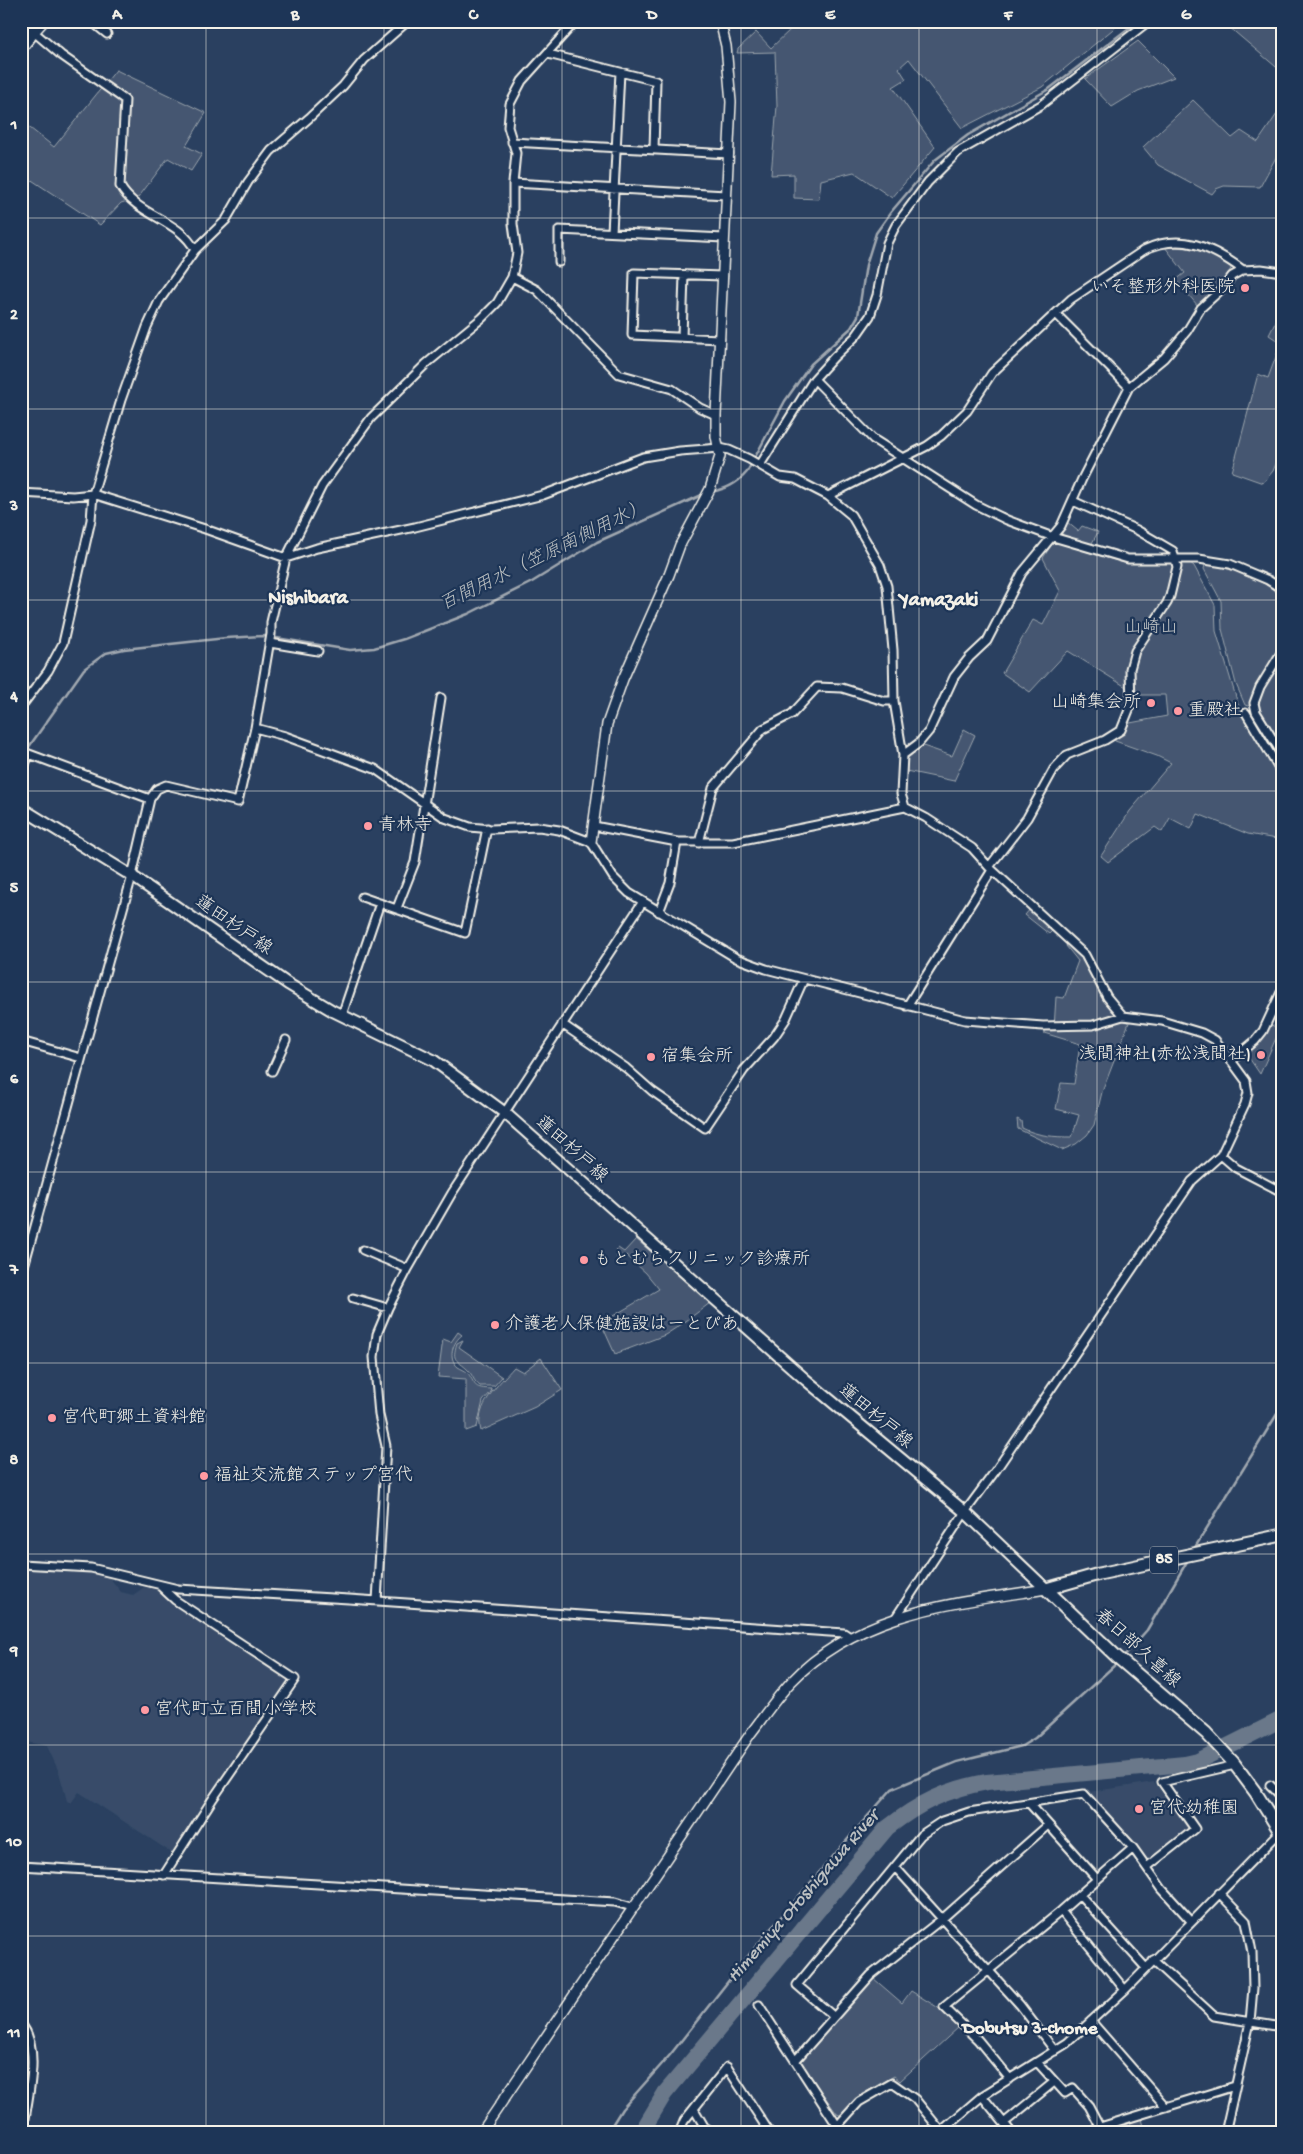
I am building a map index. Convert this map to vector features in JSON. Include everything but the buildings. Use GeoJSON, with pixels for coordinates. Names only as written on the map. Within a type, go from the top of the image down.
{"type":"FeatureCollection","features":[{"type":"Feature","properties":{"kind":"main road"},"geometry":{"type":"LineString","coordinates":[[21,48],[34,32],[29,21]]}},
{"type":"Feature","properties":{"kind":"main road","name":"蓮田杉戸線"},"geometry":{"type":"LineString","coordinates":[[21,808],[132,876],[288,984],[342,1015],[433,1060],[504,1113],[806,1380],[964,1512],[1046,1589]]}},
{"type":"Feature","properties":{"kind":"main road","name":"85"},"geometry":{"type":"LineString","coordinates":[[1046,1589],[1099,1574],[1282,1535]]}},
{"type":"Feature","properties":{"kind":"main road","name":"春日部久喜線"},"geometry":{"type":"LineString","coordinates":[[1046,1589],[1117,1657],[1206,1733],[1234,1764],[1281,1832]]}},
{"type":"Feature","properties":{"kind":"street"},"geometry":{"type":"LineString","coordinates":[[44,21],[34,32],[61,55],[125,100],[120,186],[125,194],[184,235],[195,250]]}},
{"type":"Feature","properties":{"kind":"street"},"geometry":{"type":"LineString","coordinates":[[91,21],[107,34]]}},
{"type":"Feature","properties":{"kind":"street"},"geometry":{"type":"LineString","coordinates":[[21,707],[48,671],[63,643],[91,520],[93,494],[121,400],[147,327],[159,301],[195,250],[226,220],[248,182],[271,151],[343,86],[364,60],[408,21]]}},
{"type":"Feature","properties":{"kind":"street"},"geometry":{"type":"LineString","coordinates":[[21,1276],[132,876],[150,799],[157,789],[166,785],[238,802],[255,728],[270,643],[271,622],[286,558],[322,486],[371,418],[426,364],[498,303],[512,277],[517,253],[512,224],[516,153],[508,126],[510,104],[522,81],[576,21]]}},
{"type":"Feature","properties":{"kind":"street"},"geometry":{"type":"LineString","coordinates":[[591,842],[607,724],[623,679],[669,575],[680,545],[710,489],[720,456],[720,448],[716,436],[716,415],[731,102],[726,46],[720,21]]}},
{"type":"Feature","properties":{"kind":"street"},"geometry":{"type":"LineString","coordinates":[[760,465],[814,379],[834,356],[856,336],[870,316],[877,295],[888,243],[901,218],[928,182],[958,152],[1041,104],[1148,21]]}},
{"type":"Feature","properties":{"kind":"street"},"geometry":{"type":"LineString","coordinates":[[548,54],[656,81],[654,149]]}},
{"type":"Feature","properties":{"kind":"street"},"geometry":{"type":"LineString","coordinates":[[612,232],[620,72]]}},
{"type":"Feature","properties":{"kind":"street"},"geometry":{"type":"LineString","coordinates":[[512,142],[729,154]]}},
{"type":"Feature","properties":{"kind":"street"},"geometry":{"type":"LineString","coordinates":[[513,184],[726,196]]}},
{"type":"Feature","properties":{"kind":"street"},"geometry":{"type":"LineString","coordinates":[[559,262],[559,230],[724,238]]}},
{"type":"Feature","properties":{"kind":"street"},"geometry":{"type":"LineString","coordinates":[[828,496],[927,446],[941,436],[967,411],[992,373],[1071,299],[1096,281],[1157,244],[1182,242],[1199,244],[1222,255],[1243,270]]}},
{"type":"Feature","properties":{"kind":"street"},"geometry":{"type":"LineString","coordinates":[[903,755],[929,731],[954,677],[969,658],[987,641],[1022,573],[1053,537],[1073,502],[1082,479],[1128,387],[1164,358],[1187,331],[1201,308],[1223,288],[1232,276],[1243,270],[1261,269],[1282,272]]}},
{"type":"Feature","properties":{"kind":"street"},"geometry":{"type":"LineString","coordinates":[[720,338],[632,335],[634,273],[723,276]]}},
{"type":"Feature","properties":{"kind":"street"},"geometry":{"type":"LineString","coordinates":[[682,337],[684,275]]}},
{"type":"Feature","properties":{"kind":"street"},"geometry":{"type":"LineString","coordinates":[[512,277],[537,290],[619,374],[672,389],[700,408],[716,415]]}},
{"type":"Feature","properties":{"kind":"street"},"geometry":{"type":"LineString","coordinates":[[1056,314],[1128,387]]}},
{"type":"Feature","properties":{"kind":"street"},"geometry":{"type":"LineString","coordinates":[[814,379],[863,431],[902,459],[976,505],[1007,520],[1053,537],[1128,559],[1207,560],[1230,564],[1268,580],[1282,589]]}},
{"type":"Feature","properties":{"kind":"street"},"geometry":{"type":"LineString","coordinates":[[21,493],[73,496],[93,494],[205,529],[286,558],[317,548],[415,527],[543,495],[643,457],[680,451],[720,448],[735,453],[780,477],[795,479],[828,496],[851,516],[880,565],[887,586],[893,650],[894,701],[903,755],[901,794],[905,807]]}},
{"type":"Feature","properties":{"kind":"street"},"geometry":{"type":"LineString","coordinates":[[908,1006],[991,868],[1027,818],[1054,769],[1067,755],[1104,740],[1120,730],[1131,704],[1130,669],[1132,660],[1140,643],[1167,604],[1177,567],[1173,551],[1137,530],[1073,502]]}},
{"type":"Feature","properties":{"kind":"street"},"geometry":{"type":"LineString","coordinates":[[270,643],[318,651]]}},
{"type":"Feature","properties":{"kind":"street"},"geometry":{"type":"LineString","coordinates":[[1282,651],[1260,686],[1254,703],[1256,712],[1282,754]]}},
{"type":"Feature","properties":{"kind":"street"},"geometry":{"type":"LineString","coordinates":[[699,843],[713,788],[763,729],[792,714],[817,687],[842,688],[884,701],[894,701]]}},
{"type":"Feature","properties":{"kind":"street"},"geometry":{"type":"LineString","coordinates":[[397,908],[416,862],[442,698]]}},
{"type":"Feature","properties":{"kind":"street"},"geometry":{"type":"LineString","coordinates":[[1246,713],[1282,774]]}},
{"type":"Feature","properties":{"kind":"street"},"geometry":{"type":"LineString","coordinates":[[255,728],[285,736],[375,769],[446,818],[470,826],[486,828],[538,827],[559,830],[591,842],[613,878],[642,903],[736,958],[803,981],[965,1020],[1043,1026],[1092,1025],[1123,1016],[1157,1020],[1202,1033],[1215,1040],[1246,1081],[1248,1093],[1221,1155],[1192,1180],[1007,1454],[964,1512],[896,1617]]}},
{"type":"Feature","properties":{"kind":"street"},"geometry":{"type":"LineString","coordinates":[[21,751],[150,799]]}},
{"type":"Feature","properties":{"kind":"street"},"geometry":{"type":"LineString","coordinates":[[21,775],[29,754]]}},
{"type":"Feature","properties":{"kind":"street"},"geometry":{"type":"LineString","coordinates":[[594,826],[677,842],[733,842],[905,807],[926,818],[972,848],[1085,955],[1107,997],[1123,1016]]}},
{"type":"Feature","properties":{"kind":"street"},"geometry":{"type":"LineString","coordinates":[[362,897],[465,933],[486,828]]}},
{"type":"Feature","properties":{"kind":"street"},"geometry":{"type":"LineString","coordinates":[[659,912],[670,884],[677,842]]}},
{"type":"Feature","properties":{"kind":"street"},"geometry":{"type":"LineString","coordinates":[[342,1015],[380,903]]}},
{"type":"Feature","properties":{"kind":"street"},"geometry":{"type":"LineString","coordinates":[[377,1601],[386,1446],[379,1415],[374,1357],[377,1334],[408,1269],[452,1193],[642,903]]}},
{"type":"Feature","properties":{"kind":"street"},"geometry":{"type":"LineString","coordinates":[[562,1024],[626,1068],[652,1091],[705,1128],[744,1070],[774,1037],[786,1019],[803,981]]}},
{"type":"Feature","properties":{"kind":"street"},"geometry":{"type":"LineString","coordinates":[[1231,1061],[1255,1041],[1263,1031],[1282,990]]}},
{"type":"Feature","properties":{"kind":"street"},"geometry":{"type":"LineString","coordinates":[[272,1071],[286,1040]]}},
{"type":"Feature","properties":{"kind":"street"},"geometry":{"type":"LineString","coordinates":[[21,1041],[81,1058]]}},
{"type":"Feature","properties":{"kind":"street"},"geometry":{"type":"LineString","coordinates":[[1221,1155],[1236,1168],[1282,1192]]}},
{"type":"Feature","properties":{"kind":"street"},"geometry":{"type":"LineString","coordinates":[[363,1250],[408,1269]]}},
{"type":"Feature","properties":{"kind":"street"},"geometry":{"type":"LineString","coordinates":[[353,1298],[388,1308]]}},
{"type":"Feature","properties":{"kind":"street"},"geometry":{"type":"LineString","coordinates":[[21,1564],[91,1568],[178,1589],[835,1632],[844,1633],[850,1637]]}},
{"type":"Feature","properties":{"kind":"street"},"geometry":{"type":"LineString","coordinates":[[160,1586],[175,1600],[295,1679],[164,1874]]}},
{"type":"Feature","properties":{"kind":"street"},"geometry":{"type":"LineString","coordinates":[[481,2133],[751,1733],[791,1682],[822,1655],[850,1637],[896,1617],[922,1609],[969,1600],[1046,1589]]}},
{"type":"Feature","properties":{"kind":"street"},"geometry":{"type":"LineString","coordinates":[[1147,1867],[1195,1828],[1162,1782],[1234,1764]]}},
{"type":"Feature","properties":{"kind":"street"},"geometry":{"type":"LineString","coordinates":[[1270,1785],[1282,1797]]}},
{"type":"Feature","properties":{"kind":"street"},"geometry":{"type":"LineString","coordinates":[[833,2016],[797,1985],[922,1835],[942,1821],[969,1812],[1084,1794],[1133,1848],[1162,1889],[1191,1921]]}},
{"type":"Feature","properties":{"kind":"street"},"geometry":{"type":"LineString","coordinates":[[1029,1803],[1097,1879]]}},
{"type":"Feature","properties":{"kind":"street"},"geometry":{"type":"LineString","coordinates":[[795,2061],[871,1975],[942,1919],[1048,1824]]}},
{"type":"Feature","properties":{"kind":"street"},"geometry":{"type":"LineString","coordinates":[[831,2133],[840,2129],[859,2102],[892,2083],[916,2099],[940,2132],[982,2096],[1067,2043],[1125,1990],[1191,1921],[1281,1832]]}},
{"type":"Feature","properties":{"kind":"street"},"geometry":{"type":"LineString","coordinates":[[1010,2079],[978,2040],[944,2007],[1061,1911],[1133,1848]]}},
{"type":"Feature","properties":{"kind":"street"},"geometry":{"type":"LineString","coordinates":[[21,1866],[615,1902],[632,1907]]}},
{"type":"Feature","properties":{"kind":"street"},"geometry":{"type":"LineString","coordinates":[[895,1867],[1020,2005],[1055,2051]]}},
{"type":"Feature","properties":{"kind":"street"},"geometry":{"type":"LineString","coordinates":[[1219,1893],[1246,1921],[1252,1952],[1253,1988],[1250,2022],[1225,2133]]}},
{"type":"Feature","properties":{"kind":"street"},"geometry":{"type":"LineString","coordinates":[[1080,1895],[1146,1968]]}},
{"type":"Feature","properties":{"kind":"street"},"geometry":{"type":"LineString","coordinates":[[1061,1911],[1125,1990]]}},
{"type":"Feature","properties":{"kind":"street"},"geometry":{"type":"LineString","coordinates":[[1153,1960],[1214,2016],[1282,2027]]}},
{"type":"Feature","properties":{"kind":"street"},"geometry":{"type":"LineString","coordinates":[[759,2005],[840,2129]]}},
{"type":"Feature","properties":{"kind":"street"},"geometry":{"type":"LineString","coordinates":[[1091,2021],[1166,2107]]}},
{"type":"Feature","properties":{"kind":"street"},"geometry":{"type":"LineString","coordinates":[[21,2024],[27,2030],[33,2056],[22,2133]]}},
{"type":"Feature","properties":{"kind":"street"},"geometry":{"type":"LineString","coordinates":[[1037,2062],[1065,2094],[1073,2088],[1089,2106],[1100,2127]]}},
{"type":"Feature","properties":{"kind":"street"},"geometry":{"type":"LineString","coordinates":[[679,2133],[684,2121],[727,2067],[770,2133]]}},
{"type":"Feature","properties":{"kind":"street"},"geometry":{"type":"LineString","coordinates":[[1004,2123],[1054,2082]]}},
{"type":"Feature","properties":{"kind":"street"},"geometry":{"type":"LineString","coordinates":[[1090,2133],[1100,2127],[1235,2086]]}},
{"type":"Feature","properties":{"kind":"street"},"geometry":{"type":"LineString","coordinates":[[982,2096],[1012,2133]]}},
{"type":"Feature","properties":{"kind":"street"},"geometry":{"type":"LineString","coordinates":[[694,2109],[708,2133]]}},
{"type":"Feature","properties":{"kind":"shaded area","name":"宮代町立百間小学校"},"geometry":{"type":"Polygon","coordinates":[[[21,1569],[91,1572],[109,1577],[121,1592],[133,1595],[143,1588],[154,1588],[289,1679],[172,1853],[79,1792],[71,1803],[67,1801],[59,1772],[47,1746],[21,1741],[21,1569]]]}},
{"type":"Feature","properties":{"kind":"shaded area","name":"宮代幼稚園"},"geometry":{"type":"Polygon","coordinates":[[[1154,1782],[1187,1826],[1186,1830],[1150,1859],[1145,1859],[1089,1792],[1154,1782]]]}},
{"type":"Feature","properties":{"kind":"green space"},"geometry":{"type":"Polygon","coordinates":[[[786,21],[1123,21],[1042,87],[962,128],[909,59],[899,68],[906,79],[893,87],[935,147],[892,198],[854,172],[821,180],[819,199],[794,198],[794,174],[771,175],[777,106],[775,52],[737,53],[738,49],[756,32],[771,48],[792,28],[786,21]]]}},
{"type":"Feature","properties":{"kind":"green space"},"geometry":{"type":"Polygon","coordinates":[[[1222,21],[1282,21],[1282,72],[1222,21]]]}},
{"type":"Feature","properties":{"kind":"green space"},"geometry":{"type":"Polygon","coordinates":[[[1138,41],[1174,77],[1138,91],[1112,107],[1085,79],[1138,41]]]}},
{"type":"Feature","properties":{"kind":"green space"},"geometry":{"type":"Polygon","coordinates":[[[116,70],[206,113],[186,146],[202,154],[191,171],[168,158],[138,198],[121,203],[100,225],[21,173],[21,155],[25,150],[21,145],[21,121],[54,147],[116,70]]]}},
{"type":"Feature","properties":{"kind":"green space"},"geometry":{"type":"Polygon","coordinates":[[[1193,100],[1232,138],[1241,131],[1258,142],[1277,114],[1282,117],[1282,146],[1260,187],[1224,186],[1216,189],[1212,194],[1158,165],[1143,147],[1193,100]]]}},
{"type":"Feature","properties":{"kind":"green space"},"geometry":{"type":"Polygon","coordinates":[[[1165,247],[1208,252],[1232,267],[1219,288],[1198,306],[1176,280],[1185,273],[1165,247]]]}},
{"type":"Feature","properties":{"kind":"green space"},"geometry":{"type":"Polygon","coordinates":[[[1277,319],[1282,329],[1282,449],[1273,471],[1263,483],[1232,472],[1258,374],[1268,378],[1281,343],[1269,335],[1277,319]]]}},
{"type":"Feature","properties":{"kind":"green space"},"geometry":{"type":"Polygon","coordinates":[[[1067,522],[1078,531],[1082,526],[1098,532],[1091,545],[1063,536],[1062,533],[1067,522]]]}},
{"type":"Feature","properties":{"kind":"green space","name":"山崎山"},"geometry":{"type":"Polygon","coordinates":[[[1055,542],[1124,563],[1189,562],[1194,566],[1215,605],[1216,631],[1238,704],[1282,782],[1282,840],[1248,834],[1198,814],[1191,829],[1170,818],[1162,832],[1155,827],[1108,862],[1101,856],[1130,811],[1171,763],[1115,741],[1114,738],[1125,730],[1130,723],[1167,716],[1165,695],[1139,695],[1068,651],[1030,692],[1002,673],[1033,620],[1043,625],[1060,591],[1043,558],[1055,542]]]}},
{"type":"Feature","properties":{"kind":"green space"},"geometry":{"type":"Polygon","coordinates":[[[1205,565],[1236,571],[1256,579],[1282,596],[1282,643],[1257,684],[1251,703],[1248,706],[1245,705],[1236,684],[1222,629],[1221,601],[1204,569],[1205,565]]]}},
{"type":"Feature","properties":{"kind":"green space"},"geometry":{"type":"Polygon","coordinates":[[[1282,660],[1282,749],[1259,709],[1259,702],[1263,689],[1282,660]]]}},
{"type":"Feature","properties":{"kind":"green space"},"geometry":{"type":"Polygon","coordinates":[[[964,729],[975,735],[954,781],[906,771],[907,757],[923,746],[952,756],[964,729]]]}},
{"type":"Feature","properties":{"kind":"green space"},"geometry":{"type":"Polygon","coordinates":[[[1031,908],[1083,958],[1104,999],[1119,1015],[1120,1021],[1130,1020],[1102,1092],[1094,1125],[1087,1135],[1076,1144],[1062,1150],[1018,1129],[1017,1119],[1021,1121],[1022,1128],[1034,1133],[1072,1137],[1079,1115],[1056,1109],[1061,1083],[1074,1084],[1080,1044],[1044,1033],[1044,1028],[1054,1028],[1056,997],[1064,998],[1078,961],[1066,946],[1067,944],[1052,931],[1049,934],[1025,915],[1031,908]]]}},
{"type":"Feature","properties":{"kind":"green space"},"geometry":{"type":"Polygon","coordinates":[[[1282,1017],[1282,1040],[1276,1038],[1260,1074],[1245,1052],[1269,1024],[1278,1028],[1282,1017]]]}},
{"type":"Feature","properties":{"kind":"green space"},"geometry":{"type":"Polygon","coordinates":[[[636,1239],[710,1303],[665,1335],[615,1354],[601,1323],[659,1289],[646,1273],[626,1255],[620,1261],[617,1258],[616,1250],[618,1248],[624,1252],[636,1239]]]}},
{"type":"Feature","properties":{"kind":"green space"},"geometry":{"type":"Polygon","coordinates":[[[458,1332],[462,1335],[452,1350],[455,1363],[468,1373],[476,1386],[492,1389],[483,1401],[477,1427],[466,1431],[466,1379],[438,1377],[443,1339],[451,1342],[458,1332]]]}},
{"type":"Feature","properties":{"kind":"green space"},"geometry":{"type":"Polygon","coordinates":[[[463,1340],[459,1347],[502,1377],[494,1386],[480,1386],[468,1370],[456,1360],[457,1343],[463,1340]]]}},
{"type":"Feature","properties":{"kind":"green space"},"geometry":{"type":"Polygon","coordinates":[[[541,1358],[562,1390],[535,1407],[481,1431],[481,1413],[484,1404],[495,1388],[514,1367],[523,1372],[541,1358]]]}},
{"type":"Feature","properties":{"kind":"green space"},"geometry":{"type":"Polygon","coordinates":[[[873,1978],[902,2003],[911,1991],[937,2007],[959,2027],[900,2081],[894,2076],[857,2097],[842,2116],[837,2114],[802,2064],[802,2059],[873,1978]]]}},
{"type":"Feature","properties":{"kind":"green space"},"geometry":{"type":"Polygon","coordinates":[[[1141,2119],[1145,2133],[1101,2133],[1104,2131],[1141,2119]]]}},
{"type":"Feature","properties":{"kind":"waterway","name":"百間用水（笠原南側用水）"},"geometry":{"type":"LineString","coordinates":[[711,492],[731,485],[747,472],[785,401],[811,364],[851,328],[858,316],[866,265],[876,233],[891,212],[935,160],[968,135],[1049,89],[1138,21]]}},
{"type":"Feature","properties":{"kind":"waterway","name":"百間用水（笠原南側用水）"},"geometry":{"type":"LineString","coordinates":[[21,758],[84,669],[106,653],[124,649],[226,638],[264,636],[350,650],[374,648],[404,639],[468,614],[532,582],[597,542],[704,494]]}},
{"type":"Feature","properties":{"kind":"waterway"},"geometry":{"type":"LineString","coordinates":[[1194,1549],[1282,1406]]}},
{"type":"Feature","properties":{"kind":"waterway"},"geometry":{"type":"LineString","coordinates":[[1123,1657],[1147,1630],[1189,1558]]}},
{"type":"Feature","properties":{"kind":"waterway"},"geometry":{"type":"LineString","coordinates":[[610,2133],[612,2125],[622,2109],[670,2055],[756,1946],[892,1789],[957,1762],[1022,1746],[1035,1738],[1117,1663]]}},
{"type":"Feature","properties":{"kind":"waterway","name":"Himemiya Otoshigawa River"},"geometry":{"type":"LineString","coordinates":[[641,2133],[665,2093],[887,1828],[911,1811],[946,1793],[987,1782],[1185,1764],[1198,1761],[1282,1719]]}},
{"type":"Feature","properties":{"kind":"place","name":"いそ整形外科医院"},"geometry":{"type":"Point","coordinates":[1245,288]}},
{"type":"Feature","properties":{"kind":"place","name":"山崎集会所"},"geometry":{"type":"Point","coordinates":[1151,703]}},
{"type":"Feature","properties":{"kind":"place","name":"重殿社"},"geometry":{"type":"Point","coordinates":[1178,711]}},
{"type":"Feature","properties":{"kind":"place","name":"青林寺"},"geometry":{"type":"Point","coordinates":[368,826]}},
{"type":"Feature","properties":{"kind":"place","name":"浅間神社(赤松浅間社)"},"geometry":{"type":"Point","coordinates":[1261,1055]}},
{"type":"Feature","properties":{"kind":"place","name":"宿集会所"},"geometry":{"type":"Point","coordinates":[651,1057]}},
{"type":"Feature","properties":{"kind":"place","name":"もとむらクリニック診療所"},"geometry":{"type":"Point","coordinates":[584,1260]}},
{"type":"Feature","properties":{"kind":"place","name":"介護老人保健施設はーとぴあ"},"geometry":{"type":"Point","coordinates":[495,1325]}},
{"type":"Feature","properties":{"kind":"place","name":"宮代町郷土資料館"},"geometry":{"type":"Point","coordinates":[52,1418]}},
{"type":"Feature","properties":{"kind":"place","name":"福祉交流館ステップ宮代"},"geometry":{"type":"Point","coordinates":[204,1476]}},
{"type":"Feature","properties":{"kind":"place","name":"宮代町立百間小学校"},"geometry":{"type":"Point","coordinates":[145,1710]}},
{"type":"Feature","properties":{"kind":"place","name":"宮代幼稚園"},"geometry":{"type":"Point","coordinates":[1139,1809]}},
{"type":"Feature","properties":{"kind":"district","name":"Nishibara"},"geometry":{"type":"Point","coordinates":[308,599]}},
{"type":"Feature","properties":{"kind":"district","name":"Yamazaki"},"geometry":{"type":"Point","coordinates":[939,601]}},
{"type":"Feature","properties":{"kind":"district","name":"Dobutsu 3-chome"},"geometry":{"type":"Point","coordinates":[1030,2029]}}]}
